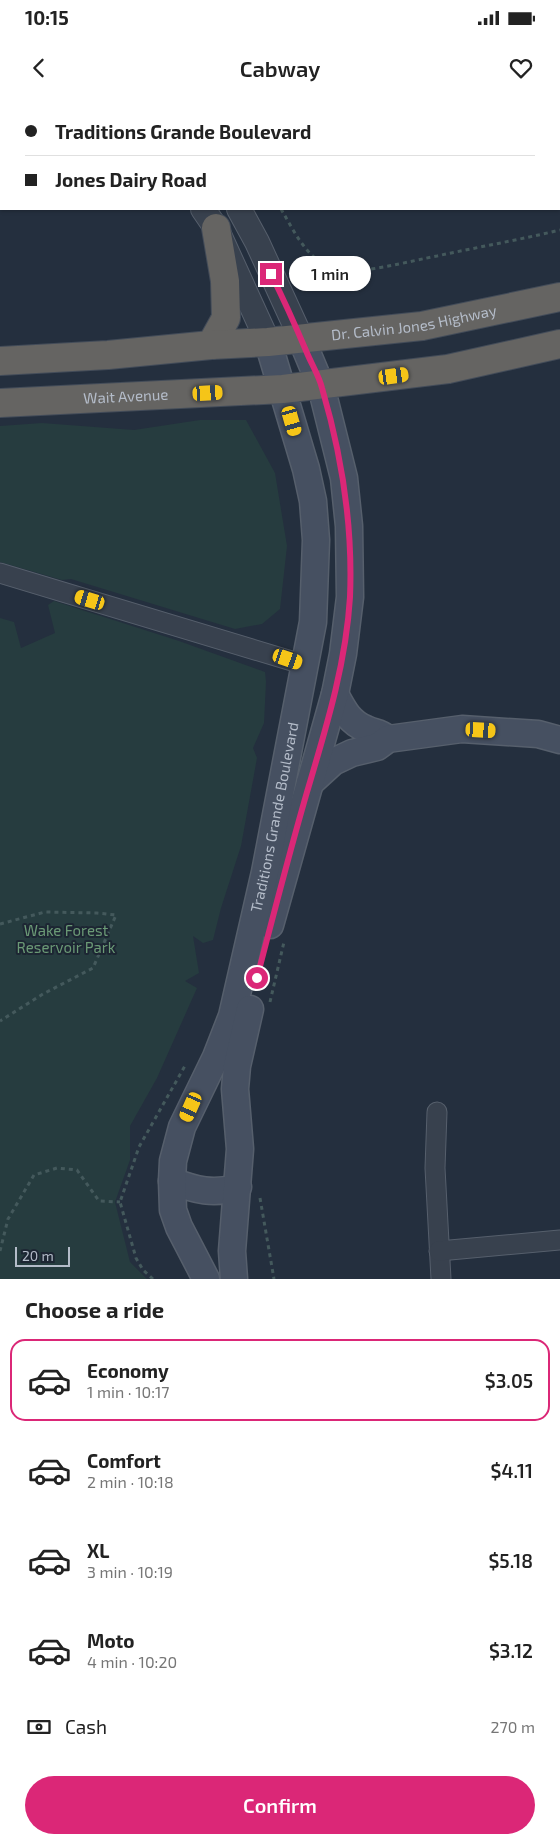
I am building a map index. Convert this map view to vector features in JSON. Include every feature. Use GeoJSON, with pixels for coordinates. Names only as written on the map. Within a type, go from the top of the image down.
{"type":"FeatureCollection","features":[{"type":"Feature","properties":{"kind":"highway"},"geometry":{"type":"LineString","coordinates":[[209,218],[225,281],[226,318],[211,345]]}},
{"type":"Feature","properties":{"kind":"highway","name":"Dr. Calvin Jones Highway"},"geometry":{"type":"LineString","coordinates":[[268,342],[422,326],[560,297]]}},
{"type":"Feature","properties":{"kind":"highway"},"geometry":{"type":"LineString","coordinates":[[0,361],[108,355],[211,345],[268,342]]}},
{"type":"Feature","properties":{"kind":"highway"},"geometry":{"type":"LineString","coordinates":[[283,389],[322,386],[448,369],[560,344]]}},
{"type":"Feature","properties":{"kind":"highway","name":"Wait Avenue"},"geometry":{"type":"LineString","coordinates":[[0,403],[283,389]]}},
{"type":"Feature","properties":{"kind":"main road","name":"Traditions Grande Boulevard"},"geometry":{"type":"LineString","coordinates":[[234,1279],[232,1251],[249,1190],[240,1149],[235,1089],[237,1066],[272,919],[335,694],[347,626],[350,588],[350,536],[344,478],[322,386],[301,338]]}},
{"type":"Feature","properties":{"kind":"main road","name":"Traditions Grande Boulevard"},"geometry":{"type":"LineString","coordinates":[[206,1279],[176,1220],[173,1210],[173,1161],[182,1127],[216,1058],[232,1016],[265,872],[312,622],[316,540],[310,485],[268,342]]}},
{"type":"Feature","properties":{"kind":"main road"},"geometry":{"type":"LineString","coordinates":[[335,694],[345,713],[355,723],[369,731],[378,732],[388,739]]}},
{"type":"Feature","properties":{"kind":"main road"},"geometry":{"type":"LineString","coordinates":[[310,783],[333,762],[352,753],[377,747],[388,739],[462,729],[538,734],[560,740]]}},
{"type":"Feature","properties":{"kind":"main road"},"geometry":{"type":"LineString","coordinates":[[172,1181],[192,1189],[213,1192],[249,1190]]}},
{"type":"Feature","properties":{"kind":"street"},"geometry":{"type":"LineString","coordinates":[[240,210],[257,242],[301,338]]}},
{"type":"Feature","properties":{"kind":"street"},"geometry":{"type":"LineString","coordinates":[[209,218],[268,342]]}},
{"type":"Feature","properties":{"kind":"street"},"geometry":{"type":"LineString","coordinates":[[0,573],[305,665]]}},
{"type":"Feature","properties":{"kind":"street"},"geometry":{"type":"LineString","coordinates":[[438,1112],[435,1168],[441,1279]]}},
{"type":"Feature","properties":{"kind":"street"},"geometry":{"type":"LineString","coordinates":[[439,1251],[560,1240]]}},
{"type":"Feature","properties":{"kind":"path"},"geometry":{"type":"LineString","coordinates":[[282,210],[301,244],[317,260],[334,270],[344,271],[398,263],[560,230]]}},
{"type":"Feature","properties":{"kind":"path"},"geometry":{"type":"LineString","coordinates":[[0,924],[45,912],[116,915],[93,968],[43,994],[0,1021]]}},
{"type":"Feature","properties":{"kind":"path"},"geometry":{"type":"LineString","coordinates":[[269,1005],[286,932]]}},
{"type":"Feature","properties":{"kind":"path"},"geometry":{"type":"LineString","coordinates":[[153,1279],[143,1270],[136,1258],[120,1202],[139,1147],[188,1062]]}},
{"type":"Feature","properties":{"kind":"path"},"geometry":{"type":"LineString","coordinates":[[0,1251],[8,1219],[34,1175],[57,1168],[77,1170],[99,1201],[120,1202]]}},
{"type":"Feature","properties":{"kind":"path"},"geometry":{"type":"LineString","coordinates":[[249,1190],[262,1219],[274,1279]]}},
{"type":"Feature","properties":{"kind":"green space"},"geometry":{"type":"Polygon","coordinates":[[[200,420],[246,420],[275,473],[287,546],[280,609],[262,624],[235,629],[71,579],[62,580],[0,562],[0,426],[42,423],[134,430],[200,420]]]}},
{"type":"Feature","properties":{"kind":"green space","name":"Wake Forest Reservoir Park"},"geometry":{"type":"Polygon","coordinates":[[[54,601],[179,641],[265,672],[264,723],[253,748],[257,758],[241,846],[213,940],[203,943],[193,936],[199,973],[185,981],[197,988],[157,1078],[130,1126],[130,1160],[115,1202],[130,1262],[147,1279],[0,1279],[0,618],[14,622],[21,648],[55,633],[48,605],[54,601]]]}},
{"type":"Feature","properties":{"kind":"route"},"geometry":{"type":"LineString","coordinates":[[257,978],[287,860],[335,694],[343,654],[350,597],[348,506],[344,478],[322,386],[271,274]]}}]}
